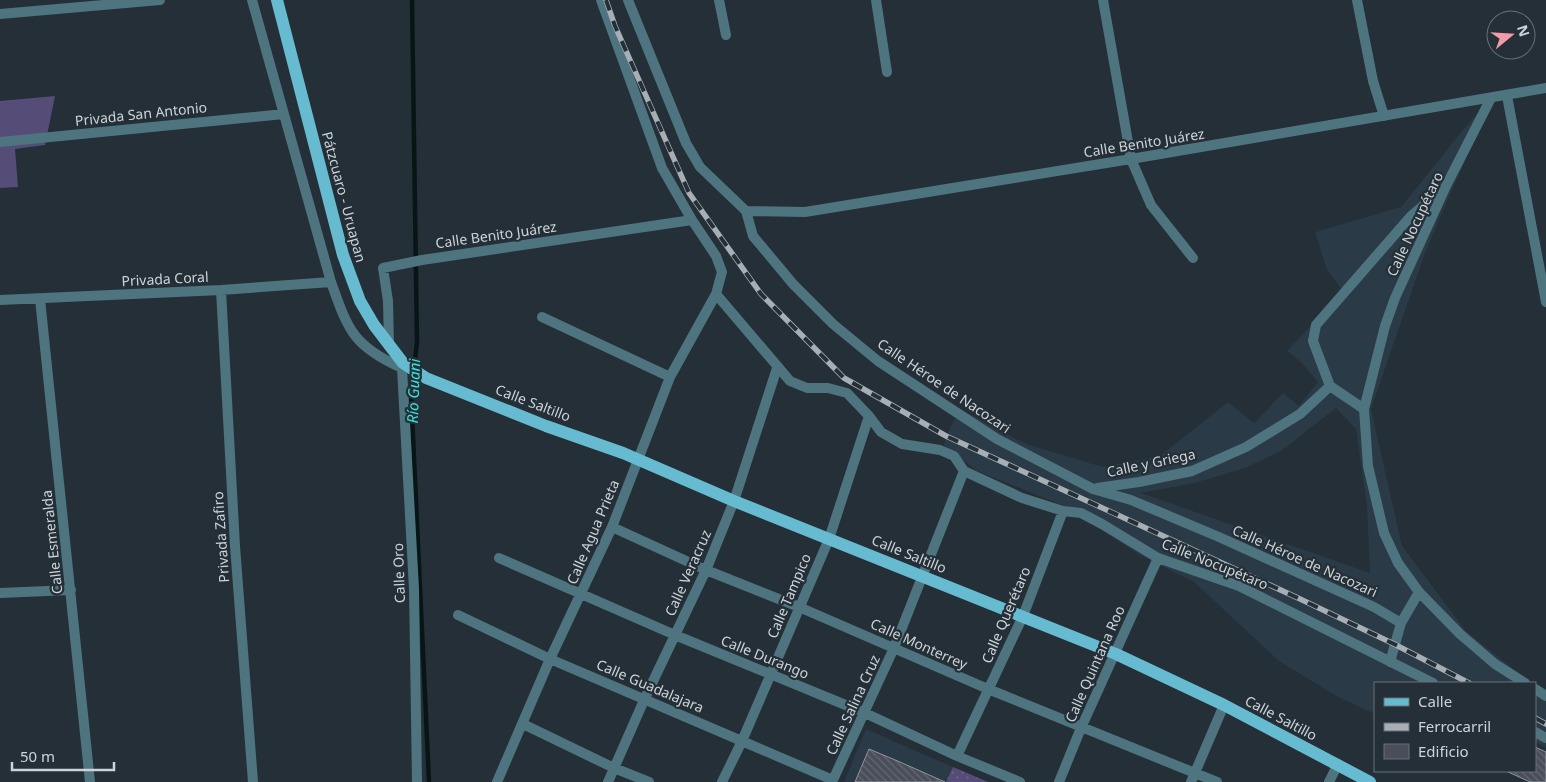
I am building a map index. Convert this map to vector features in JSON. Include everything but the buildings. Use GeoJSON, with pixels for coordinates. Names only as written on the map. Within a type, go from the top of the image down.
{"type":"FeatureCollection","features":[{"type":"Feature","properties":{"kind":"main road","name":"Pátzcuaro - Uruapan"},"geometry":{"type":"LineString","coordinates":[[277,0],[343,255],[360,300],[374,325],[405,366],[426,378]]}},
{"type":"Feature","properties":{"kind":"main road","name":"Calle Saltillo"},"geometry":{"type":"LineString","coordinates":[[426,378],[638,460],[734,501],[1116,654],[1224,705],[1370,782]]}},
{"type":"Feature","properties":{"kind":"street"},"geometry":{"type":"LineString","coordinates":[[0,14],[160,0]]}},
{"type":"Feature","properties":{"kind":"street"},"geometry":{"type":"LineString","coordinates":[[252,0],[331,282],[345,321],[358,341],[373,354],[405,366]]}},
{"type":"Feature","properties":{"kind":"street","name":"Calle Agua Prieta"},"geometry":{"type":"LineString","coordinates":[[497,782],[550,658],[582,594],[612,527],[670,377],[716,294],[722,272],[716,256],[692,220],[662,168],[601,0]]}},
{"type":"Feature","properties":{"kind":"street"},"geometry":{"type":"LineString","coordinates":[[628,0],[686,143],[700,167],[746,211]]}},
{"type":"Feature","properties":{"kind":"street"},"geometry":{"type":"LineString","coordinates":[[719,0],[726,35]]}},
{"type":"Feature","properties":{"kind":"street"},"geometry":{"type":"LineString","coordinates":[[876,0],[887,72]]}},
{"type":"Feature","properties":{"kind":"street"},"geometry":{"type":"LineString","coordinates":[[1103,0],[1131,159],[1151,205],[1193,258]]}},
{"type":"Feature","properties":{"kind":"street"},"geometry":{"type":"LineString","coordinates":[[1357,0],[1373,81],[1384,116]]}},
{"type":"Feature","properties":{"kind":"street","name":"Calle Benito Juárez"},"geometry":{"type":"LineString","coordinates":[[746,211],[805,212],[1131,159],[1546,88]]}},
{"type":"Feature","properties":{"kind":"street"},"geometry":{"type":"LineString","coordinates":[[1507,96],[1546,302]]}},
{"type":"Feature","properties":{"kind":"street","name":"Calle Nocupétaro"},"geometry":{"type":"LineString","coordinates":[[1491,98],[1446,186],[1390,312],[1364,409],[1368,466],[1384,533],[1398,563],[1419,592],[1460,634],[1495,664],[1523,682]]}},
{"type":"Feature","properties":{"kind":"street","name":"Privada San Antonio"},"geometry":{"type":"LineString","coordinates":[[0,142],[284,114]]}},
{"type":"Feature","properties":{"kind":"street"},"geometry":{"type":"LineString","coordinates":[[1364,409],[1330,386],[1313,341],[1316,325],[1411,216],[1446,186]]}},
{"type":"Feature","properties":{"kind":"street","name":"Calle Héroe de Nacozari"},"geometry":{"type":"LineString","coordinates":[[746,211],[753,236],[794,284],[833,324],[878,361],[997,439],[1093,489],[1131,500],[1218,537],[1374,607],[1401,623]]}},
{"type":"Feature","properties":{"kind":"street","name":"Calle Benito Juárez"},"geometry":{"type":"LineString","coordinates":[[389,346],[388,301],[383,268],[422,260],[692,220]]}},
{"type":"Feature","properties":{"kind":"street","name":"Privada Coral"},"geometry":{"type":"LineString","coordinates":[[0,300],[221,290],[331,282]]}},
{"type":"Feature","properties":{"kind":"street","name":"Privada Zafiro"},"geometry":{"type":"LineString","coordinates":[[221,290],[235,546],[253,782]]}},
{"type":"Feature","properties":{"kind":"street","name":"Calle Nocupétaro"},"geometry":{"type":"LineString","coordinates":[[716,294],[790,381],[807,388],[828,388],[847,393],[882,432],[902,444],[940,450],[954,456],[964,471],[1022,498],[1063,511],[1081,513],[1158,558],[1240,586],[1431,682]]}},
{"type":"Feature","properties":{"kind":"street","name":"Calle Esmeralda"},"geometry":{"type":"LineString","coordinates":[[40,299],[90,782]]}},
{"type":"Feature","properties":{"kind":"street"},"geometry":{"type":"LineString","coordinates":[[542,317],[670,377]]}},
{"type":"Feature","properties":{"kind":"street","name":"Calle Oro"},"geometry":{"type":"LineString","coordinates":[[405,366],[414,589],[417,782]]}},
{"type":"Feature","properties":{"kind":"street","name":"Calle Veracruz"},"geometry":{"type":"LineString","coordinates":[[608,782],[645,698],[706,570],[734,501],[777,368]]}},
{"type":"Feature","properties":{"kind":"street","name":"Calle y Griega"},"geometry":{"type":"LineString","coordinates":[[1093,489],[1192,471],[1246,447],[1300,414],[1330,386]]}},
{"type":"Feature","properties":{"kind":"street","name":"Calle Tampico"},"geometry":{"type":"LineString","coordinates":[[722,782],[742,741],[829,539],[869,416]]}},
{"type":"Feature","properties":{"kind":"street","name":"Calle Salina Cruz"},"geometry":{"type":"LineString","coordinates":[[832,781],[894,648],[964,471]]}},
{"type":"Feature","properties":{"kind":"street","name":"Calle Querétaro"},"geometry":{"type":"LineString","coordinates":[[957,756],[1023,616],[1063,511]]}},
{"type":"Feature","properties":{"kind":"street","name":"Calle Monterrey"},"geometry":{"type":"LineString","coordinates":[[612,527],[706,570],[799,607],[1193,777],[1217,782]]}},
{"type":"Feature","properties":{"kind":"street","name":"Calle Durango"},"geometry":{"type":"LineString","coordinates":[[499,558],[675,635],[865,713],[957,756],[1020,782]]}},
{"type":"Feature","properties":{"kind":"street","name":"Calle Quintana Roo"},"geometry":{"type":"LineString","coordinates":[[1059,782],[1081,728],[1158,558]]}},
{"type":"Feature","properties":{"kind":"street"},"geometry":{"type":"LineString","coordinates":[[0,593],[70,590]]}},
{"type":"Feature","properties":{"kind":"street"},"geometry":{"type":"LineString","coordinates":[[1390,662],[1401,623],[1419,592]]}},
{"type":"Feature","properties":{"kind":"street","name":"Calle Guadalajara"},"geometry":{"type":"LineString","coordinates":[[458,615],[550,658],[832,781]]}},
{"type":"Feature","properties":{"kind":"street"},"geometry":{"type":"LineString","coordinates":[[1193,777],[1224,705]]}},
{"type":"Feature","properties":{"kind":"street"},"geometry":{"type":"LineString","coordinates":[[523,724],[614,768],[649,782]]}},
{"type":"Feature","properties":{"kind":"street"},"geometry":{"type":"LineString","coordinates":[[1329,782],[1338,764]]}},
{"type":"Feature","properties":{"kind":"shaded area"},"geometry":{"type":"Polygon","coordinates":[[[55,96],[45,145],[15,149],[18,187],[0,188],[0,101],[55,96]]]}},
{"type":"Feature","properties":{"kind":"shaded area"},"geometry":{"type":"Polygon","coordinates":[[[1475,116],[1482,123],[1424,256],[1371,409],[1402,546],[1466,631],[1530,682],[1374,682],[1374,714],[1338,697],[1279,661],[1194,582],[1140,555],[1062,505],[977,471],[944,445],[946,436],[960,409],[1026,444],[1103,467],[1160,456],[1228,402],[1254,423],[1283,393],[1299,406],[1318,382],[1302,363],[1287,351],[1343,291],[1327,270],[1315,232],[1401,207],[1475,116]],[[1336,408],[1281,451],[1245,468],[1195,483],[1141,493],[1370,573],[1367,507],[1356,429],[1336,408]]]}},
{"type":"Feature","properties":{"kind":"shaded area"},"geometry":{"type":"Polygon","coordinates":[[[1536,687],[1546,695],[1546,748],[1536,743],[1536,687]]]}},
{"type":"Feature","properties":{"kind":"shaded area"},"geometry":{"type":"Polygon","coordinates":[[[866,729],[953,767],[946,782],[844,782],[866,729]]]}},
{"type":"Feature","properties":{"kind":"shaded area"},"geometry":{"type":"Polygon","coordinates":[[[953,767],[988,782],[946,782],[953,767]]]}},
{"type":"Feature","properties":{"kind":"waterway","name":"Río Guani"},"geometry":{"type":"LineString","coordinates":[[412,0],[417,343],[411,393],[429,782]]}},
{"type":"Feature","properties":{"kind":"railway"},"geometry":{"type":"LineString","coordinates":[[606,0],[615,26],[689,193],[761,294],[844,378],[946,436],[1298,598],[1394,644],[1467,682]]}},
{"type":"Feature","properties":{"kind":"railway"},"geometry":{"type":"LineString","coordinates":[[1536,719],[1546,724]]}}]}
